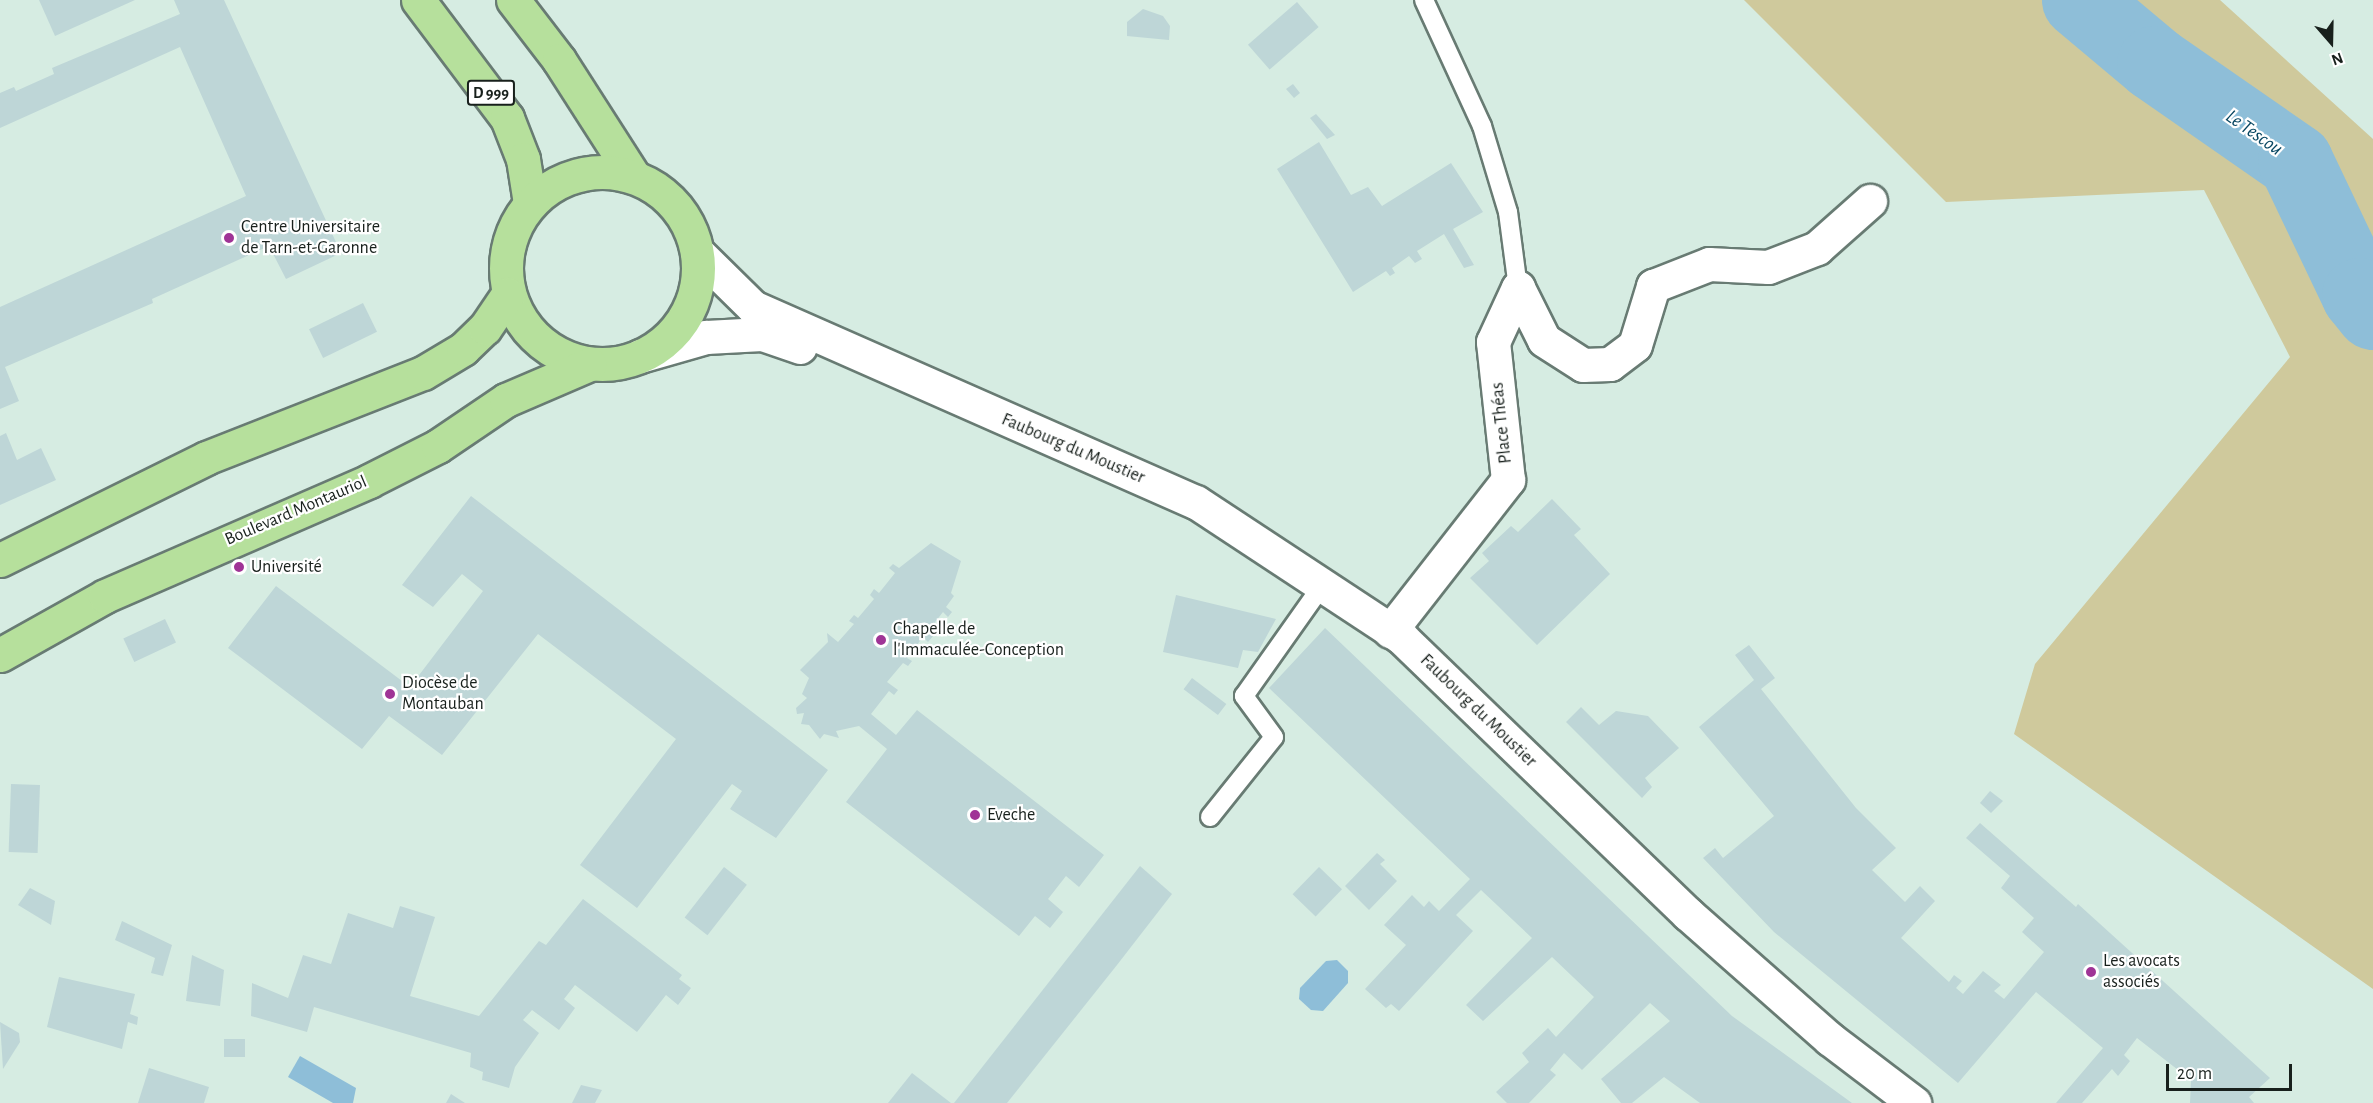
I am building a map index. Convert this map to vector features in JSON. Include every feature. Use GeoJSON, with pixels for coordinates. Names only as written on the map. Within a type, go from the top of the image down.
{"type":"FeatureCollection","features":[{"type":"Feature","properties":{"kind":"main road","name":"D 999"},"geometry":{"type":"LineString","coordinates":[[418,0],[507,118],[523,159],[530,203]]}},
{"type":"Feature","properties":{"kind":"main road"},"geometry":{"type":"LineString","coordinates":[[513,0],[559,60],[634,177],[675,206],[697,252],[692,302],[674,331],[640,356],[615,364],[590,364],[554,352],[525,327],[508,294],[505,262],[512,230],[530,203],[552,186],[578,175],[606,172],[634,177]]}},
{"type":"Feature","properties":{"kind":"main road"},"geometry":{"type":"LineString","coordinates":[[1518,288],[1544,340],[1583,365],[1610,364],[1635,345],[1653,286],[1709,264],[1768,267],[1817,248],[1870,201]]}},
{"type":"Feature","properties":{"kind":"main road","name":"Faubourg du Moustier"},"geometry":{"type":"LineString","coordinates":[[697,252],[753,307],[849,345],[980,410],[1196,502],[1390,631],[1688,914],[1830,1039],[1914,1103]]}},
{"type":"Feature","properties":{"kind":"main road","name":"Place Théas"},"geometry":{"type":"LineString","coordinates":[[1390,631],[1508,480],[1493,342],[1518,288]]}},
{"type":"Feature","properties":{"kind":"main road"},"geometry":{"type":"LineString","coordinates":[[1,557],[206,458],[423,373],[463,349],[485,328],[508,294]]}},
{"type":"Feature","properties":{"kind":"main road","name":"Faubourg du Moustier"},"geometry":{"type":"LineString","coordinates":[[640,356],[706,337],[762,334],[980,410]]}},
{"type":"Feature","properties":{"kind":"main road","name":"Boulevard Montauriol"},"geometry":{"type":"LineString","coordinates":[[0,656],[105,596],[369,481],[438,446],[506,400],[590,364]]}},
{"type":"Feature","properties":{"kind":"lane"},"geometry":{"type":"LineString","coordinates":[[1424,0],[1482,126],[1508,212],[1518,288]]}},
{"type":"Feature","properties":{"kind":"lane"},"geometry":{"type":"LineString","coordinates":[[1210,817],[1274,737],[1244,696],[1322,586]]}},
{"type":"Feature","properties":{"kind":"shaded area"},"geometry":{"type":"Polygon","coordinates":[[[1744,0],[2220,0],[2373,139],[2373,989],[2014,734],[2035,664],[2290,357],[2204,190],[1946,202],[1744,0]]]}},
{"type":"Feature","properties":{"kind":"water"},"geometry":{"type":"Polygon","coordinates":[[[1337,960],[1348,971],[1348,983],[1323,1011],[1311,1010],[1299,999],[1300,988],[1326,961],[1337,960]]]}},
{"type":"Feature","properties":{"kind":"water"},"geometry":{"type":"Polygon","coordinates":[[[300,1056],[356,1088],[353,1103],[333,1103],[288,1077],[300,1056]]]}},
{"type":"Feature","properties":{"kind":"building"},"geometry":{"type":"Polygon","coordinates":[[[39,0],[135,0],[55,36],[39,0]]]}},
{"type":"Feature","properties":{"kind":"building"},"geometry":{"type":"Polygon","coordinates":[[[174,0],[224,0],[341,253],[286,279],[269,246],[152,299],[153,303],[5,367],[19,401],[0,409],[0,307],[246,196],[180,47],[0,128],[0,93],[14,87],[16,91],[54,74],[52,68],[180,14],[174,0]]]}},
{"type":"Feature","properties":{"kind":"building"},"geometry":{"type":"Polygon","coordinates":[[[1297,2],[1319,27],[1270,70],[1248,45],[1297,2]]]}},
{"type":"Feature","properties":{"kind":"building"},"geometry":{"type":"Polygon","coordinates":[[[1143,9],[1163,16],[1170,26],[1169,40],[1127,36],[1127,22],[1143,9]]]}},
{"type":"Feature","properties":{"kind":"building"},"geometry":{"type":"Polygon","coordinates":[[[1293,84],[1300,93],[1294,98],[1286,89],[1293,84]]]}},
{"type":"Feature","properties":{"kind":"building"},"geometry":{"type":"Polygon","coordinates":[[[1316,114],[1335,135],[1327,139],[1310,118],[1316,114]]]}},
{"type":"Feature","properties":{"kind":"building"},"geometry":{"type":"Polygon","coordinates":[[[1319,142],[1351,195],[1368,187],[1382,206],[1451,163],[1483,212],[1453,229],[1474,265],[1464,268],[1444,234],[1417,251],[1422,259],[1415,263],[1409,256],[1392,268],[1395,273],[1390,276],[1386,271],[1353,292],[1277,169],[1319,142]]]}},
{"type":"Feature","properties":{"kind":"building"},"geometry":{"type":"Polygon","coordinates":[[[363,303],[377,332],[323,358],[309,329],[363,303]]]}},
{"type":"Feature","properties":{"kind":"building"},"geometry":{"type":"Polygon","coordinates":[[[6,433],[17,460],[41,448],[56,480],[0,505],[0,436],[6,433]]]}},
{"type":"Feature","properties":{"kind":"building","name":"Diocèse de Montauban"},"geometry":{"type":"Polygon","coordinates":[[[471,496],[828,770],[776,838],[730,809],[742,791],[732,784],[637,908],[580,865],[676,739],[538,634],[442,755],[389,716],[362,749],[228,648],[276,586],[410,687],[483,591],[462,574],[433,607],[402,585],[471,496]]]}},
{"type":"Feature","properties":{"kind":"building"},"geometry":{"type":"Polygon","coordinates":[[[1552,499],[1581,529],[1574,535],[1610,574],[1537,645],[1470,578],[1489,561],[1482,553],[1511,526],[1518,532],[1552,499]]]}},
{"type":"Feature","properties":{"kind":"building"},"geometry":{"type":"Polygon","coordinates":[[[931,543],[961,561],[951,593],[954,596],[946,607],[952,612],[948,617],[943,612],[928,631],[933,636],[928,642],[923,637],[907,658],[912,661],[908,666],[903,663],[887,682],[898,690],[894,695],[889,691],[871,714],[896,735],[917,710],[1104,855],[1079,887],[1066,876],[1048,899],[1063,912],[1050,928],[1035,916],[1019,936],[846,802],[887,749],[859,726],[836,731],[839,738],[824,734],[820,739],[809,725],[801,724],[804,713],[797,714],[796,708],[807,698],[802,694],[809,678],[800,670],[828,642],[827,633],[838,642],[854,624],[849,621],[854,615],[858,618],[874,599],[870,595],[874,589],[879,593],[895,573],[889,568],[893,564],[899,568],[931,543]]]}},
{"type":"Feature","properties":{"kind":"building"},"geometry":{"type":"Polygon","coordinates":[[[1176,595],[1276,619],[1258,652],[1243,650],[1238,668],[1163,652],[1176,595]]]}},
{"type":"Feature","properties":{"kind":"building"},"geometry":{"type":"Polygon","coordinates":[[[165,619],[176,643],[134,662],[123,638],[165,619]]]}},
{"type":"Feature","properties":{"kind":"building"},"geometry":{"type":"Polygon","coordinates":[[[1325,628],[1732,1016],[1852,1103],[1700,1103],[1664,1077],[1632,1103],[1621,1103],[1601,1079],[1670,1021],[1650,1003],[1582,1070],[1564,1053],[1550,1070],[1556,1075],[1529,1103],[1507,1103],[1496,1092],[1529,1062],[1522,1053],[1548,1028],[1556,1037],[1594,997],[1552,957],[1483,1021],[1466,1005],[1532,938],[1481,890],[1456,915],[1473,931],[1399,1011],[1391,1004],[1386,1008],[1365,989],[1406,945],[1384,925],[1412,895],[1424,907],[1429,901],[1439,911],[1470,879],[1269,688],[1325,628]]]}},
{"type":"Feature","properties":{"kind":"building"},"geometry":{"type":"Polygon","coordinates":[[[1749,645],[1775,678],[1761,689],[1856,808],[1896,848],[1872,870],[1905,902],[1920,886],[1935,901],[1901,938],[1949,982],[1954,975],[1962,981],[1956,988],[1963,994],[1983,971],[2001,985],[1994,991],[2004,999],[2044,952],[2022,932],[2034,918],[2001,888],[2010,876],[1966,838],[1980,823],[2076,907],[2078,904],[2270,1078],[2249,1097],[2254,1103],[2190,1103],[2191,1080],[2137,1038],[2124,1055],[2130,1061],[2118,1076],[2112,1069],[2082,1103],[2056,1103],[2103,1048],[2036,992],[1958,1083],[1774,932],[1703,858],[1715,848],[1723,858],[1774,816],[1699,727],[1754,680],[1735,655],[1749,645]]]}},
{"type":"Feature","properties":{"kind":"building"},"geometry":{"type":"Polygon","coordinates":[[[1192,678],[1226,704],[1218,715],[1184,689],[1192,678]]]}},
{"type":"Feature","properties":{"kind":"building"},"geometry":{"type":"Polygon","coordinates":[[[1581,707],[1599,725],[1616,711],[1648,716],[1679,748],[1645,778],[1652,787],[1642,798],[1566,722],[1581,707]]]}},
{"type":"Feature","properties":{"kind":"building"},"geometry":{"type":"Polygon","coordinates":[[[11,784],[40,785],[38,853],[9,852],[11,784]]]}},
{"type":"Feature","properties":{"kind":"building"},"geometry":{"type":"Polygon","coordinates":[[[1990,791],[2003,801],[1991,813],[1980,803],[1990,791]]]}},
{"type":"Feature","properties":{"kind":"building"},"geometry":{"type":"Polygon","coordinates":[[[1377,853],[1385,860],[1380,864],[1397,881],[1369,910],[1345,886],[1377,853]]]}},
{"type":"Feature","properties":{"kind":"building"},"geometry":{"type":"Polygon","coordinates":[[[1140,866],[1172,894],[1117,965],[1007,1103],[954,1103],[1140,866]]]}},
{"type":"Feature","properties":{"kind":"building"},"geometry":{"type":"Polygon","coordinates":[[[724,867],[747,885],[707,935],[685,917],[724,867]]]}},
{"type":"Feature","properties":{"kind":"building"},"geometry":{"type":"Polygon","coordinates":[[[1319,867],[1342,889],[1316,917],[1293,894],[1319,867]]]}},
{"type":"Feature","properties":{"kind":"building"},"geometry":{"type":"Polygon","coordinates":[[[30,888],[55,901],[51,925],[18,905],[30,888]]]}},
{"type":"Feature","properties":{"kind":"building"},"geometry":{"type":"Polygon","coordinates":[[[583,899],[682,975],[679,979],[691,988],[678,1005],[666,995],[637,1032],[575,985],[564,999],[575,1008],[559,1030],[532,1010],[523,1020],[539,1033],[515,1067],[509,1088],[482,1080],[483,1072],[470,1067],[471,1053],[314,1007],[307,1032],[251,1016],[252,983],[288,998],[303,955],[331,964],[348,913],[393,928],[400,906],[435,917],[410,996],[479,1016],[539,941],[546,945],[583,899]]]}},
{"type":"Feature","properties":{"kind":"building"},"geometry":{"type":"Polygon","coordinates":[[[122,921],[172,945],[163,976],[151,973],[155,958],[115,940],[122,921]]]}},
{"type":"Feature","properties":{"kind":"building"},"geometry":{"type":"Polygon","coordinates":[[[192,955],[224,970],[220,1006],[186,1001],[192,955]]]}},
{"type":"Feature","properties":{"kind":"building"},"geometry":{"type":"Polygon","coordinates":[[[59,977],[135,994],[130,1014],[138,1017],[137,1025],[128,1022],[122,1049],[47,1027],[59,977]]]}},
{"type":"Feature","properties":{"kind":"building"},"geometry":{"type":"Polygon","coordinates":[[[0,1022],[19,1033],[20,1042],[3,1069],[0,1022]]]}},
{"type":"Feature","properties":{"kind":"building"},"geometry":{"type":"Polygon","coordinates":[[[224,1039],[245,1039],[245,1057],[224,1057],[224,1039]]]}},
{"type":"Feature","properties":{"kind":"building"},"geometry":{"type":"Polygon","coordinates":[[[149,1068],[209,1087],[204,1103],[138,1103],[149,1068]]]}},
{"type":"Feature","properties":{"kind":"building"},"geometry":{"type":"Polygon","coordinates":[[[912,1073],[951,1103],[888,1103],[912,1073]]]}},
{"type":"Feature","properties":{"kind":"building"},"geometry":{"type":"Polygon","coordinates":[[[581,1085],[602,1090],[595,1103],[572,1103],[581,1085]]]}},
{"type":"Feature","properties":{"kind":"building"},"geometry":{"type":"Polygon","coordinates":[[[451,1094],[465,1103],[446,1103],[451,1094]]]}},
{"type":"Feature","properties":{"kind":"waterway","name":"Le Tescou"},"geometry":{"type":"LineString","coordinates":[[2079,0],[2154,63],[2295,161],[2359,295],[2373,312]]}},
{"type":"Feature","properties":{"kind":"place","name":"Centre Universitaire de Tarn-et-Garonne"},"geometry":{"type":"Point","coordinates":[229,238]}},
{"type":"Feature","properties":{"kind":"place","name":"Université"},"geometry":{"type":"Point","coordinates":[239,567]}},
{"type":"Feature","properties":{"kind":"place","name":"Chapelle de l'Immaculée-Conception"},"geometry":{"type":"Point","coordinates":[881,640]}},
{"type":"Feature","properties":{"kind":"place","name":"Diocèse de Montauban"},"geometry":{"type":"Point","coordinates":[390,694]}},
{"type":"Feature","properties":{"kind":"place","name":"Eveche"},"geometry":{"type":"Point","coordinates":[975,815]}},
{"type":"Feature","properties":{"kind":"place","name":"Les avocats associés"},"geometry":{"type":"Point","coordinates":[2091,972]}}]}
